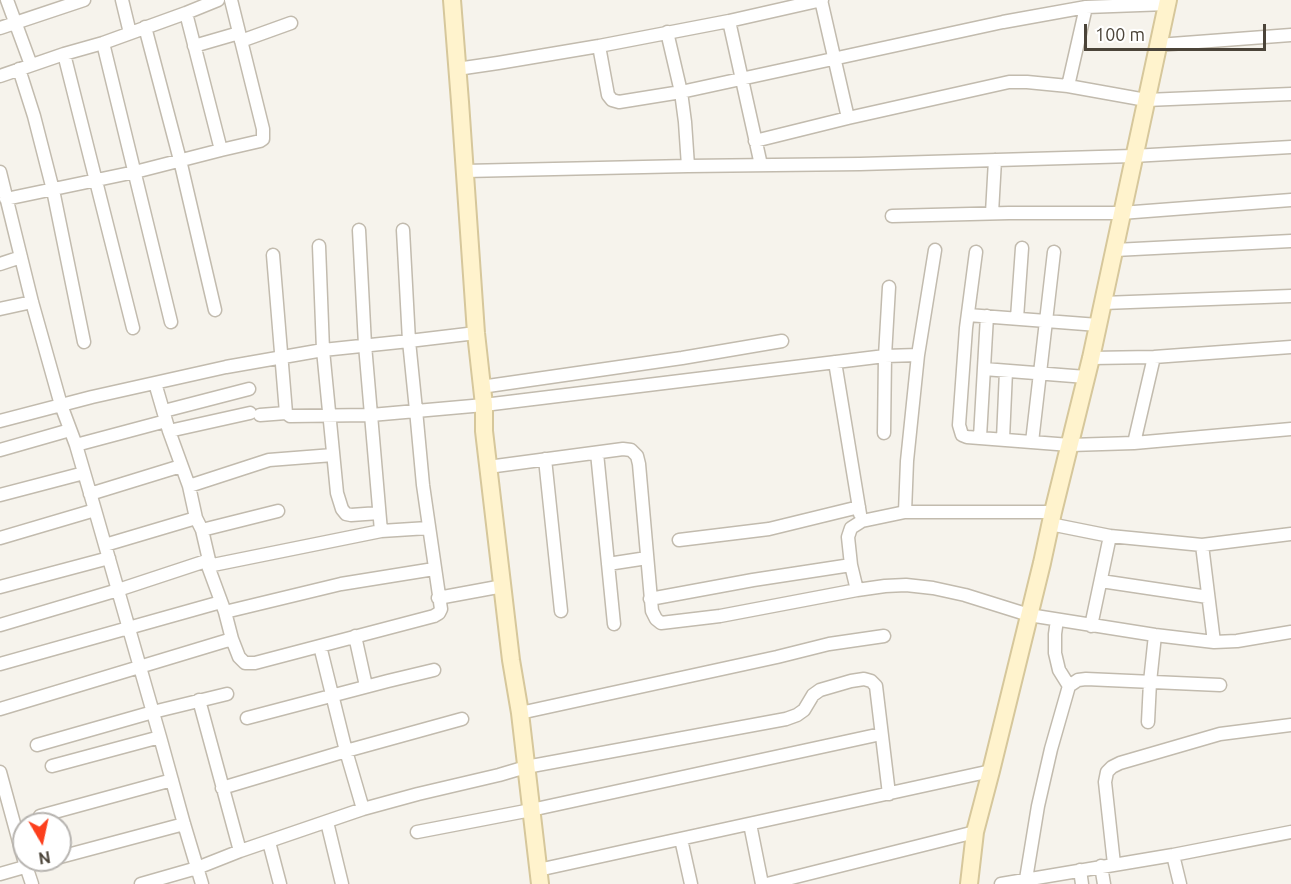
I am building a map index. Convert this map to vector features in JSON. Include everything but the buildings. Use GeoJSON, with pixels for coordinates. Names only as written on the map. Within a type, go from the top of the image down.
{"type":"FeatureCollection","features":[{"type":"Feature","properties":{"kind":"main road"},"geometry":{"type":"LineString","coordinates":[[452,0],[476,333],[484,405],[484,431],[539,877]]}},
{"type":"Feature","properties":{"kind":"main road"},"geometry":{"type":"LineString","coordinates":[[969,884],[975,832],[1091,358],[1167,2]]}},
{"type":"Feature","properties":{"kind":"street"},"geometry":{"type":"LineString","coordinates":[[7,0],[31,65]]}},
{"type":"Feature","properties":{"kind":"street"},"geometry":{"type":"LineString","coordinates":[[0,28],[84,0]]}},
{"type":"Feature","properties":{"kind":"street"},"geometry":{"type":"LineString","coordinates":[[122,0],[130,33]]}},
{"type":"Feature","properties":{"kind":"street"},"geometry":{"type":"LineString","coordinates":[[0,76],[103,43],[186,14],[218,0]]}},
{"type":"Feature","properties":{"kind":"street"},"geometry":{"type":"LineString","coordinates":[[6,199],[135,172],[263,139],[263,129],[231,0]]}},
{"type":"Feature","properties":{"kind":"street"},"geometry":{"type":"LineString","coordinates":[[457,69],[598,46],[729,21],[822,0],[848,118]]}},
{"type":"Feature","properties":{"kind":"street"},"geometry":{"type":"LineString","coordinates":[[598,46],[608,95],[612,100],[619,102],[681,92],[1003,22],[1086,7],[1167,2]]}},
{"type":"Feature","properties":{"kind":"street"},"geometry":{"type":"LineString","coordinates":[[1068,86],[1086,7]]}},
{"type":"Feature","properties":{"kind":"street"},"geometry":{"type":"LineString","coordinates":[[186,14],[221,150]]}},
{"type":"Feature","properties":{"kind":"street"},"geometry":{"type":"LineString","coordinates":[[729,21],[760,165]]}},
{"type":"Feature","properties":{"kind":"street"},"geometry":{"type":"LineString","coordinates":[[194,46],[240,37],[291,22]]}},
{"type":"Feature","properties":{"kind":"street"},"geometry":{"type":"LineString","coordinates":[[145,27],[180,160],[215,310]]}},
{"type":"Feature","properties":{"kind":"street"},"geometry":{"type":"LineString","coordinates":[[667,32],[681,92],[688,166]]}},
{"type":"Feature","properties":{"kind":"street"},"geometry":{"type":"LineString","coordinates":[[1158,45],[1291,35]]}},
{"type":"Feature","properties":{"kind":"street"},"geometry":{"type":"LineString","coordinates":[[103,43],[171,322]]}},
{"type":"Feature","properties":{"kind":"street"},"geometry":{"type":"LineString","coordinates":[[64,54],[133,328]]}},
{"type":"Feature","properties":{"kind":"street"},"geometry":{"type":"LineString","coordinates":[[19,69],[53,190],[84,342]]}},
{"type":"Feature","properties":{"kind":"street"},"geometry":{"type":"LineString","coordinates":[[755,141],[1009,82],[1068,86],[1146,100],[1291,94]]}},
{"type":"Feature","properties":{"kind":"street"},"geometry":{"type":"LineString","coordinates":[[465,171],[1133,156],[1291,147]]}},
{"type":"Feature","properties":{"kind":"street"},"geometry":{"type":"LineString","coordinates":[[992,213],[995,160]]}},
{"type":"Feature","properties":{"kind":"street"},"geometry":{"type":"LineString","coordinates":[[0,172],[6,199],[5,216],[21,257],[61,405],[76,445],[202,884]]}},
{"type":"Feature","properties":{"kind":"street"},"geometry":{"type":"LineString","coordinates":[[892,216],[1122,213],[1291,200]]}},
{"type":"Feature","properties":{"kind":"street"},"geometry":{"type":"LineString","coordinates":[[359,230],[365,345],[381,531]]}},
{"type":"Feature","properties":{"kind":"street"},"geometry":{"type":"LineString","coordinates":[[155,382],[189,486],[196,518],[202,530],[208,563],[232,639],[239,657],[245,663],[255,663],[439,613],[441,609],[428,528],[409,341],[403,230]]}},
{"type":"Feature","properties":{"kind":"street"},"geometry":{"type":"LineString","coordinates":[[1115,250],[1291,241]]}},
{"type":"Feature","properties":{"kind":"street"},"geometry":{"type":"LineString","coordinates":[[319,246],[323,350],[337,493],[346,514],[379,513]]}},
{"type":"Feature","properties":{"kind":"street"},"geometry":{"type":"LineString","coordinates":[[1017,318],[1022,248]]}},
{"type":"Feature","properties":{"kind":"street"},"geometry":{"type":"LineString","coordinates":[[905,512],[907,461],[918,355],[935,250]]}},
{"type":"Feature","properties":{"kind":"street"},"geometry":{"type":"LineString","coordinates":[[976,252],[968,315],[959,425],[962,435],[1070,445],[1134,443],[1291,429]]}},
{"type":"Feature","properties":{"kind":"street"},"geometry":{"type":"LineString","coordinates":[[1032,442],[1054,252]]}},
{"type":"Feature","properties":{"kind":"street"},"geometry":{"type":"LineString","coordinates":[[273,255],[286,413]]}},
{"type":"Feature","properties":{"kind":"street"},"geometry":{"type":"LineString","coordinates":[[0,264],[21,257]]}},
{"type":"Feature","properties":{"kind":"street"},"geometry":{"type":"LineString","coordinates":[[884,434],[889,287]]}},
{"type":"Feature","properties":{"kind":"street"},"geometry":{"type":"LineString","coordinates":[[1103,303],[1291,296]]}},
{"type":"Feature","properties":{"kind":"street"},"geometry":{"type":"LineString","coordinates":[[0,309],[32,302]]}},
{"type":"Feature","properties":{"kind":"street"},"geometry":{"type":"LineString","coordinates":[[968,315],[1098,326]]}},
{"type":"Feature","properties":{"kind":"street"},"geometry":{"type":"LineString","coordinates":[[980,438],[987,316]]}},
{"type":"Feature","properties":{"kind":"street"},"geometry":{"type":"LineString","coordinates":[[0,421],[155,382],[323,350],[476,333]]}},
{"type":"Feature","properties":{"kind":"street"},"geometry":{"type":"LineString","coordinates":[[481,387],[782,341]]}},
{"type":"Feature","properties":{"kind":"street"},"geometry":{"type":"LineString","coordinates":[[1091,358],[1154,357],[1291,347]]}},
{"type":"Feature","properties":{"kind":"street"},"geometry":{"type":"LineString","coordinates":[[167,421],[286,413],[290,416],[371,415],[484,405],[885,356],[918,355]]}},
{"type":"Feature","properties":{"kind":"street"},"geometry":{"type":"LineString","coordinates":[[1134,443],[1154,357]]}},
{"type":"Feature","properties":{"kind":"street"},"geometry":{"type":"LineString","coordinates":[[835,362],[862,521]]}},
{"type":"Feature","properties":{"kind":"street"},"geometry":{"type":"LineString","coordinates":[[984,369],[1086,376]]}},
{"type":"Feature","properties":{"kind":"street"},"geometry":{"type":"LineString","coordinates":[[1003,440],[1006,371]]}},
{"type":"Feature","properties":{"kind":"street"},"geometry":{"type":"LineString","coordinates":[[76,445],[167,421],[249,389]]}},
{"type":"Feature","properties":{"kind":"street"},"geometry":{"type":"LineString","coordinates":[[0,450],[70,430]]}},
{"type":"Feature","properties":{"kind":"street"},"geometry":{"type":"LineString","coordinates":[[488,467],[622,449],[631,450],[637,456],[639,464],[652,611],[661,623],[720,616],[857,590],[906,585],[965,595],[1029,615],[1155,635],[1214,642],[1291,633]]}},
{"type":"Feature","properties":{"kind":"street"},"geometry":{"type":"LineString","coordinates":[[597,453],[614,624]]}},
{"type":"Feature","properties":{"kind":"street"},"geometry":{"type":"LineString","coordinates":[[189,486],[269,460],[333,455]]}},
{"type":"Feature","properties":{"kind":"street"},"geometry":{"type":"LineString","coordinates":[[545,459],[561,611]]}},
{"type":"Feature","properties":{"kind":"street"},"geometry":{"type":"LineString","coordinates":[[90,494],[181,466]]}},
{"type":"Feature","properties":{"kind":"street"},"geometry":{"type":"LineString","coordinates":[[0,495],[84,474]]}},
{"type":"Feature","properties":{"kind":"street"},"geometry":{"type":"LineString","coordinates":[[679,540],[769,529],[859,507]]}},
{"type":"Feature","properties":{"kind":"street"},"geometry":{"type":"LineString","coordinates":[[0,538],[95,510]]}},
{"type":"Feature","properties":{"kind":"street"},"geometry":{"type":"LineString","coordinates":[[202,530],[278,511]]}},
{"type":"Feature","properties":{"kind":"street"},"geometry":{"type":"LineString","coordinates":[[857,590],[848,537],[851,528],[862,521],[905,512],[1052,518],[1110,536],[1202,545],[1291,534]]}},
{"type":"Feature","properties":{"kind":"street"},"geometry":{"type":"LineString","coordinates":[[0,587],[196,518]]}},
{"type":"Feature","properties":{"kind":"street"},"geometry":{"type":"LineString","coordinates":[[0,625],[208,563],[381,531],[428,528]]}},
{"type":"Feature","properties":{"kind":"street"},"geometry":{"type":"LineString","coordinates":[[1091,626],[1110,536]]}},
{"type":"Feature","properties":{"kind":"street"},"geometry":{"type":"LineString","coordinates":[[1202,545],[1214,642]]}},
{"type":"Feature","properties":{"kind":"street"},"geometry":{"type":"LineString","coordinates":[[608,564],[647,558]]}},
{"type":"Feature","properties":{"kind":"street"},"geometry":{"type":"LineString","coordinates":[[650,599],[851,565]]}},
{"type":"Feature","properties":{"kind":"street"},"geometry":{"type":"LineString","coordinates":[[0,664],[129,628],[223,607],[434,568]]}},
{"type":"Feature","properties":{"kind":"street"},"geometry":{"type":"LineString","coordinates":[[1101,581],[1208,597]]}},
{"type":"Feature","properties":{"kind":"street"},"geometry":{"type":"LineString","coordinates":[[438,598],[502,586]]}},
{"type":"Feature","properties":{"kind":"street"},"geometry":{"type":"LineString","coordinates":[[1057,620],[1055,653],[1059,670],[1069,686]]}},
{"type":"Feature","properties":{"kind":"street"},"geometry":{"type":"LineString","coordinates":[[1148,722],[1155,635]]}},
{"type":"Feature","properties":{"kind":"street"},"geometry":{"type":"LineString","coordinates":[[355,636],[366,686]]}},
{"type":"Feature","properties":{"kind":"street"},"geometry":{"type":"LineString","coordinates":[[520,714],[829,644],[884,636]]}},
{"type":"Feature","properties":{"kind":"street"},"geometry":{"type":"LineString","coordinates":[[0,709],[232,639]]}},
{"type":"Feature","properties":{"kind":"street"},"geometry":{"type":"LineString","coordinates":[[320,646],[363,809]]}},
{"type":"Feature","properties":{"kind":"street"},"geometry":{"type":"LineString","coordinates":[[247,718],[434,670]]}},
{"type":"Feature","properties":{"kind":"street"},"geometry":{"type":"LineString","coordinates":[[1026,879],[1038,806],[1069,686],[1078,680],[1086,679],[1220,685]]}},
{"type":"Feature","properties":{"kind":"street"},"geometry":{"type":"LineString","coordinates":[[141,884],[197,868],[363,809],[418,794],[526,767],[786,719],[804,710],[813,695],[820,690],[851,681],[871,681],[876,686],[889,794]]}},
{"type":"Feature","properties":{"kind":"street"},"geometry":{"type":"LineString","coordinates":[[37,745],[227,694]]}},
{"type":"Feature","properties":{"kind":"street"},"geometry":{"type":"LineString","coordinates":[[199,700],[240,851]]}},
{"type":"Feature","properties":{"kind":"street"},"geometry":{"type":"LineString","coordinates":[[222,788],[462,719]]}},
{"type":"Feature","properties":{"kind":"street"},"geometry":{"type":"LineString","coordinates":[[1104,884],[1107,865],[1105,782],[1107,772],[1112,767],[1220,734],[1291,725]]}},
{"type":"Feature","properties":{"kind":"street"},"geometry":{"type":"LineString","coordinates":[[417,832],[531,810],[882,734]]}},
{"type":"Feature","properties":{"kind":"street"},"geometry":{"type":"LineString","coordinates":[[52,766],[160,738]]}},
{"type":"Feature","properties":{"kind":"street"},"geometry":{"type":"LineString","coordinates":[[539,877],[681,839],[991,771]]}},
{"type":"Feature","properties":{"kind":"street"},"geometry":{"type":"LineString","coordinates":[[0,772],[6,813],[12,828]]}},
{"type":"Feature","properties":{"kind":"street"},"geometry":{"type":"LineString","coordinates":[[55,812],[172,780]]}},
{"type":"Feature","properties":{"kind":"street"},"geometry":{"type":"LineString","coordinates":[[327,822],[342,884]]}},
{"type":"Feature","properties":{"kind":"street"},"geometry":{"type":"LineString","coordinates":[[72,854],[184,824]]}},
{"type":"Feature","properties":{"kind":"street"},"geometry":{"type":"LineString","coordinates":[[750,824],[762,884]]}},
{"type":"Feature","properties":{"kind":"street"},"geometry":{"type":"LineString","coordinates":[[767,884],[975,832]]}},
{"type":"Feature","properties":{"kind":"street"},"geometry":{"type":"LineString","coordinates":[[1001,884],[1173,855],[1291,832]]}},
{"type":"Feature","properties":{"kind":"street"},"geometry":{"type":"LineString","coordinates":[[681,839],[691,884]]}},
{"type":"Feature","properties":{"kind":"street"},"geometry":{"type":"LineString","coordinates":[[268,842],[280,884]]}},
{"type":"Feature","properties":{"kind":"street"},"geometry":{"type":"LineString","coordinates":[[1173,855],[1180,884]]}},
{"type":"Feature","properties":{"kind":"street"},"geometry":{"type":"LineString","coordinates":[[1080,870],[1082,884]]}}]}
